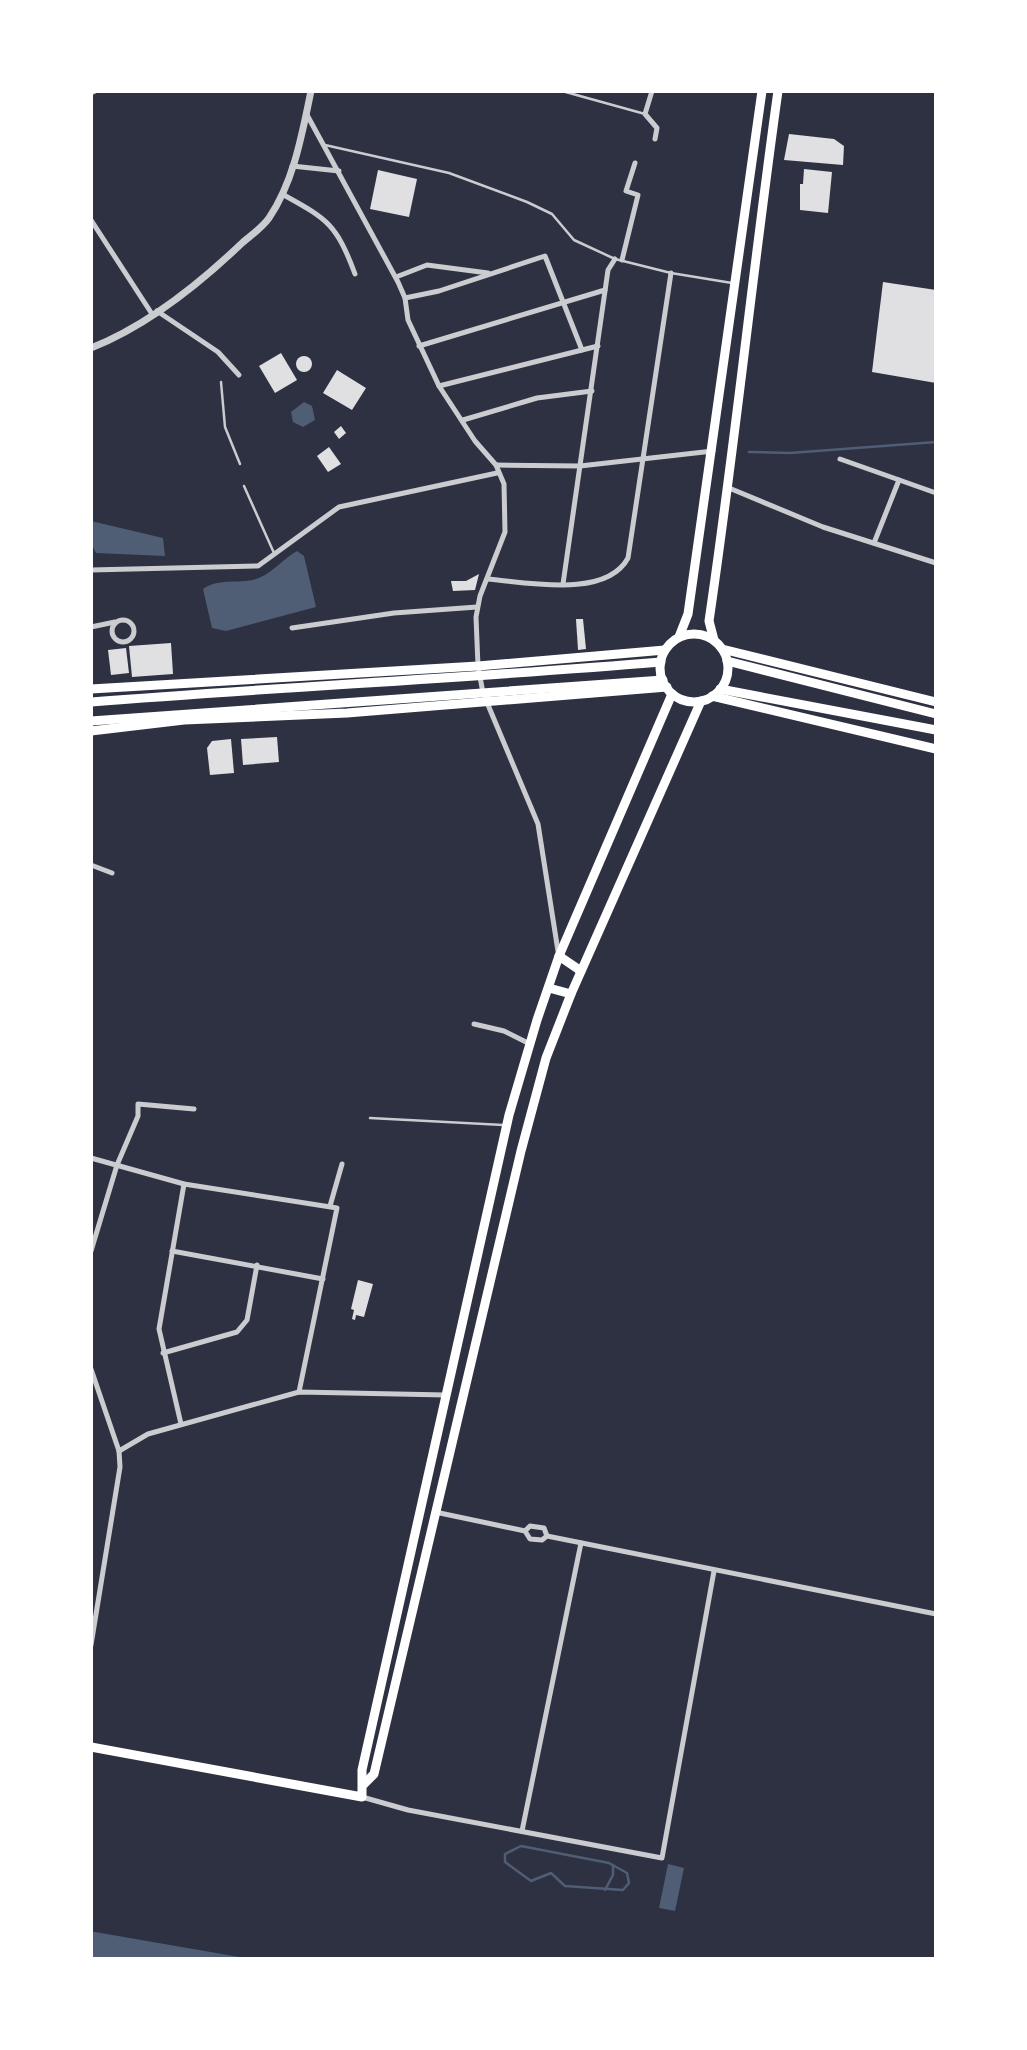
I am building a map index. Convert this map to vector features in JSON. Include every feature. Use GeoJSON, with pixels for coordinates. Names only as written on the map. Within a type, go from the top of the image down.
{"type":"FeatureCollection","features":[{"type":"Feature","properties":{"kind":"main road"},"geometry":{"type":"LineString","coordinates":[[91,1747],[362,1797],[362,1770],[507,1125],[559,956],[667,687],[661,662],[665,650],[679,637],[688,614],[762,91]]}},
{"type":"Feature","properties":{"kind":"main road"},"geometry":{"type":"LineString","coordinates":[[91,721],[151,720],[667,687],[681,699],[701,701],[720,689],[728,671],[727,661],[714,640],[709,621],[729,488],[747,313],[778,91]]}},
{"type":"Feature","properties":{"kind":"main road"},"geometry":{"type":"LineString","coordinates":[[731,312],[747,313]]}},
{"type":"Feature","properties":{"kind":"main road"},"geometry":{"type":"LineString","coordinates":[[679,637],[691,634],[714,640]]}},
{"type":"Feature","properties":{"kind":"main road"},"geometry":{"type":"LineString","coordinates":[[722,649],[936,702]]}},
{"type":"Feature","properties":{"kind":"main road"},"geometry":{"type":"LineString","coordinates":[[91,690],[478,666],[665,650]]}},
{"type":"Feature","properties":{"kind":"main road"},"geometry":{"type":"LineString","coordinates":[[727,661],[936,714]]}},
{"type":"Feature","properties":{"kind":"main road"},"geometry":{"type":"LineString","coordinates":[[91,702],[200,692],[480,677],[661,662]]}},
{"type":"Feature","properties":{"kind":"main road"},"geometry":{"type":"LineString","coordinates":[[720,689],[936,730]]}},
{"type":"Feature","properties":{"kind":"main road"},"geometry":{"type":"LineString","coordinates":[[712,696],[936,749]]}},
{"type":"Feature","properties":{"kind":"main road"},"geometry":{"type":"LineString","coordinates":[[364,1784],[374,1774],[521,1151],[546,1058],[571,994],[701,701]]}},
{"type":"Feature","properties":{"kind":"main road"},"geometry":{"type":"LineString","coordinates":[[91,731],[151,720]]}},
{"type":"Feature","properties":{"kind":"main road"},"geometry":{"type":"LineString","coordinates":[[559,956],[581,971]]}},
{"type":"Feature","properties":{"kind":"main road"},"geometry":{"type":"LineString","coordinates":[[549,988],[571,994]]}},
{"type":"Feature","properties":{"kind":"main road"},"geometry":{"type":"LineString","coordinates":[[502,1148],[521,1151]]}},
{"type":"Feature","properties":{"kind":"main road"},"geometry":{"type":"LineString","coordinates":[[419,1508],[435,1511]]}},
{"type":"Feature","properties":{"kind":"street"},"geometry":{"type":"LineString","coordinates":[[91,348],[155,313],[220,264],[268,220],[282,194],[303,137],[310,91]]}},
{"type":"Feature","properties":{"kind":"street"},"geometry":{"type":"LineString","coordinates":[[652,91],[645,114],[657,128],[655,139]]}},
{"type":"Feature","properties":{"kind":"street"},"geometry":{"type":"LineString","coordinates":[[306,113],[396,277],[405,298],[408,320],[439,386],[475,442],[496,466],[503,484],[506,524],[502,545],[477,607],[478,666],[484,697],[538,824],[553,903],[559,956]]}},
{"type":"Feature","properties":{"kind":"street"},"geometry":{"type":"LineString","coordinates":[[622,260],[638,195],[626,191],[635,163]]}},
{"type":"Feature","properties":{"kind":"street"},"geometry":{"type":"LineString","coordinates":[[292,166],[339,171]]}},
{"type":"Feature","properties":{"kind":"street"},"geometry":{"type":"LineString","coordinates":[[282,194],[331,225],[345,247],[355,274]]}},
{"type":"Feature","properties":{"kind":"street"},"geometry":{"type":"LineString","coordinates":[[91,220],[155,313],[218,352],[239,375]]}},
{"type":"Feature","properties":{"kind":"street"},"geometry":{"type":"LineString","coordinates":[[405,298],[545,256],[582,350]]}},
{"type":"Feature","properties":{"kind":"street"},"geometry":{"type":"LineString","coordinates":[[563,584],[608,270],[615,259]]}},
{"type":"Feature","properties":{"kind":"street"},"geometry":{"type":"LineString","coordinates":[[396,277],[427,265],[492,273]]}},
{"type":"Feature","properties":{"kind":"street"},"geometry":{"type":"LineString","coordinates":[[487,579],[593,584],[612,576],[623,567],[628,558],[645,459],[671,274]]}},
{"type":"Feature","properties":{"kind":"street"},"geometry":{"type":"LineString","coordinates":[[419,345],[606,290]]}},
{"type":"Feature","properties":{"kind":"street"},"geometry":{"type":"LineString","coordinates":[[439,386],[598,346]]}},
{"type":"Feature","properties":{"kind":"street"},"geometry":{"type":"LineString","coordinates":[[463,420],[537,398],[592,391]]}},
{"type":"Feature","properties":{"kind":"street"},"geometry":{"type":"LineString","coordinates":[[496,466],[580,466],[713,451]]}},
{"type":"Feature","properties":{"kind":"street"},"geometry":{"type":"LineString","coordinates":[[840,459],[936,493]]}},
{"type":"Feature","properties":{"kind":"street"},"geometry":{"type":"LineString","coordinates":[[91,570],[258,566],[348,503],[498,473]]}},
{"type":"Feature","properties":{"kind":"street"},"geometry":{"type":"LineString","coordinates":[[874,543],[899,480]]}},
{"type":"Feature","properties":{"kind":"street"},"geometry":{"type":"LineString","coordinates":[[729,488],[823,527],[936,563]]}},
{"type":"Feature","properties":{"kind":"street"},"geometry":{"type":"LineString","coordinates":[[292,628],[394,613],[477,607]]}},
{"type":"Feature","properties":{"kind":"street"},"geometry":{"type":"LineString","coordinates":[[91,627],[118,621],[126,620],[133,624],[135,634],[130,640],[121,642],[115,638],[112,628],[118,621]]}},
{"type":"Feature","properties":{"kind":"street"},"geometry":{"type":"LineString","coordinates":[[153,685],[153,697]]}},
{"type":"Feature","properties":{"kind":"street"},"geometry":{"type":"LineString","coordinates":[[91,865],[112,873]]}},
{"type":"Feature","properties":{"kind":"street"},"geometry":{"type":"LineString","coordinates":[[474,1024],[504,1031],[530,1044]]}},
{"type":"Feature","properties":{"kind":"street"},"geometry":{"type":"LineString","coordinates":[[91,1251],[117,1165],[138,1116],[138,1104],[194,1109]]}},
{"type":"Feature","properties":{"kind":"street"},"geometry":{"type":"LineString","coordinates":[[91,1158],[184,1184],[337,1208],[299,1392]]}},
{"type":"Feature","properties":{"kind":"street"},"geometry":{"type":"LineString","coordinates":[[330,1206],[342,1164]]}},
{"type":"Feature","properties":{"kind":"street"},"geometry":{"type":"LineString","coordinates":[[181,1424],[163,1353],[159,1323],[184,1184]]}},
{"type":"Feature","properties":{"kind":"street"},"geometry":{"type":"LineString","coordinates":[[172,1251],[323,1279]]}},
{"type":"Feature","properties":{"kind":"street"},"geometry":{"type":"LineString","coordinates":[[163,1353],[237,1332],[247,1320],[257,1265]]}},
{"type":"Feature","properties":{"kind":"street"},"geometry":{"type":"LineString","coordinates":[[91,1369],[119,1451],[119,1482],[91,1645]]}},
{"type":"Feature","properties":{"kind":"street"},"geometry":{"type":"LineString","coordinates":[[119,1451],[148,1434],[299,1392],[446,1395]]}},
{"type":"Feature","properties":{"kind":"street"},"geometry":{"type":"LineString","coordinates":[[435,1511],[525,1531],[530,1539],[542,1540],[547,1536]]}},
{"type":"Feature","properties":{"kind":"street"},"geometry":{"type":"LineString","coordinates":[[525,1531],[530,1526],[544,1528],[547,1536]]}},
{"type":"Feature","properties":{"kind":"street"},"geometry":{"type":"LineString","coordinates":[[547,1536],[936,1614]]}},
{"type":"Feature","properties":{"kind":"street"},"geometry":{"type":"LineString","coordinates":[[522,1831],[581,1543]]}},
{"type":"Feature","properties":{"kind":"street"},"geometry":{"type":"LineString","coordinates":[[362,1797],[408,1810],[662,1857],[714,1571]]}},
{"type":"Feature","properties":{"kind":"lane"},"geometry":{"type":"LineString","coordinates":[[562,91],[645,114]]}},
{"type":"Feature","properties":{"kind":"lane"},"geometry":{"type":"LineString","coordinates":[[324,144],[449,173],[527,202],[552,214],[574,240],[615,259],[671,274],[735,284]]}},
{"type":"Feature","properties":{"kind":"lane"},"geometry":{"type":"LineString","coordinates":[[221,382],[225,427],[240,464]]}},
{"type":"Feature","properties":{"kind":"lane"},"geometry":{"type":"LineString","coordinates":[[244,485],[275,556]]}},
{"type":"Feature","properties":{"kind":"lane"},"geometry":{"type":"LineString","coordinates":[[370,1118],[507,1125]]}},
{"type":"Feature","properties":{"kind":"water"},"geometry":{"type":"Polygon","coordinates":[[[304,402],[312,406],[315,420],[303,427],[293,422],[291,412],[304,402]]]}},
{"type":"Feature","properties":{"kind":"water"},"geometry":{"type":"Polygon","coordinates":[[[91,521],[163,538],[165,556],[96,553],[91,543],[91,521]]]}},
{"type":"Feature","properties":{"kind":"water"},"geometry":{"type":"Polygon","coordinates":[[[297,551],[304,556],[316,607],[226,631],[212,628],[203,589],[217,583],[254,580],[297,551]]]}},
{"type":"Feature","properties":{"kind":"water"},"geometry":{"type":"Polygon","coordinates":[[[668,1864],[684,1868],[675,1911],[659,1908],[668,1864]]]}},
{"type":"Feature","properties":{"kind":"water"},"geometry":{"type":"Polygon","coordinates":[[[91,1932],[95,1932],[251,1959],[91,1959],[91,1932]]]}},
{"type":"Feature","properties":{"kind":"building"},"geometry":{"type":"Polygon","coordinates":[[[789,134],[834,139],[844,146],[843,165],[784,160],[789,134]]]}},
{"type":"Feature","properties":{"kind":"building"},"geometry":{"type":"Polygon","coordinates":[[[804,169],[832,172],[828,213],[800,210],[800,184],[803,184],[804,169]]]}},
{"type":"Feature","properties":{"kind":"building"},"geometry":{"type":"Polygon","coordinates":[[[378,170],[417,179],[409,217],[370,209],[378,170]]]}},
{"type":"Feature","properties":{"kind":"building"},"geometry":{"type":"Polygon","coordinates":[[[883,282],[936,290],[936,383],[872,372],[883,282]]]}},
{"type":"Feature","properties":{"kind":"building"},"geometry":{"type":"Polygon","coordinates":[[[281,353],[297,380],[275,393],[259,366],[281,353]]]}},
{"type":"Feature","properties":{"kind":"building"},"geometry":{"type":"Polygon","coordinates":[[[304,356],[312,364],[304,372],[296,364],[304,356]]]}},
{"type":"Feature","properties":{"kind":"building"},"geometry":{"type":"Polygon","coordinates":[[[337,370],[366,388],[352,410],[323,393],[337,370]]]}},
{"type":"Feature","properties":{"kind":"building"},"geometry":{"type":"Polygon","coordinates":[[[341,426],[346,433],[339,439],[334,432],[341,426]]]}},
{"type":"Feature","properties":{"kind":"building"},"geometry":{"type":"Polygon","coordinates":[[[329,447],[341,464],[328,472],[317,456],[329,447]]]}},
{"type":"Feature","properties":{"kind":"building"},"geometry":{"type":"Polygon","coordinates":[[[479,574],[475,590],[453,591],[451,581],[466,581],[479,574]]]}},
{"type":"Feature","properties":{"kind":"building"},"geometry":{"type":"Polygon","coordinates":[[[576,619],[583,619],[586,649],[578,650],[576,619]]]}},
{"type":"Feature","properties":{"kind":"building"},"geometry":{"type":"Polygon","coordinates":[[[171,643],[173,674],[132,677],[129,646],[171,643]]]}},
{"type":"Feature","properties":{"kind":"building"},"geometry":{"type":"Polygon","coordinates":[[[126,648],[129,673],[111,675],[108,650],[126,648]]]}},
{"type":"Feature","properties":{"kind":"building"},"geometry":{"type":"Polygon","coordinates":[[[277,737],[279,762],[243,765],[241,739],[277,737]]]}},
{"type":"Feature","properties":{"kind":"building"},"geometry":{"type":"Polygon","coordinates":[[[231,739],[234,773],[210,775],[207,748],[212,741],[231,739]]]}},
{"type":"Feature","properties":{"kind":"building"},"geometry":{"type":"Polygon","coordinates":[[[358,1280],[373,1284],[364,1317],[356,1315],[355,1320],[352,1319],[354,1310],[351,1309],[358,1280]]]}},
{"type":"Feature","properties":{"kind":"waterway"},"geometry":{"type":"LineString","coordinates":[[749,452],[790,453],[936,442]]}},
{"type":"Feature","properties":{"kind":"waterway"},"geometry":{"type":"LineString","coordinates":[[521,1846],[609,1863],[627,1873],[629,1883],[623,1890],[565,1886],[551,1873],[531,1881],[505,1862],[505,1854],[521,1846]]}},
{"type":"Feature","properties":{"kind":"waterway"},"geometry":{"type":"LineString","coordinates":[[605,1890],[613,1875],[613,1865]]}}]}
